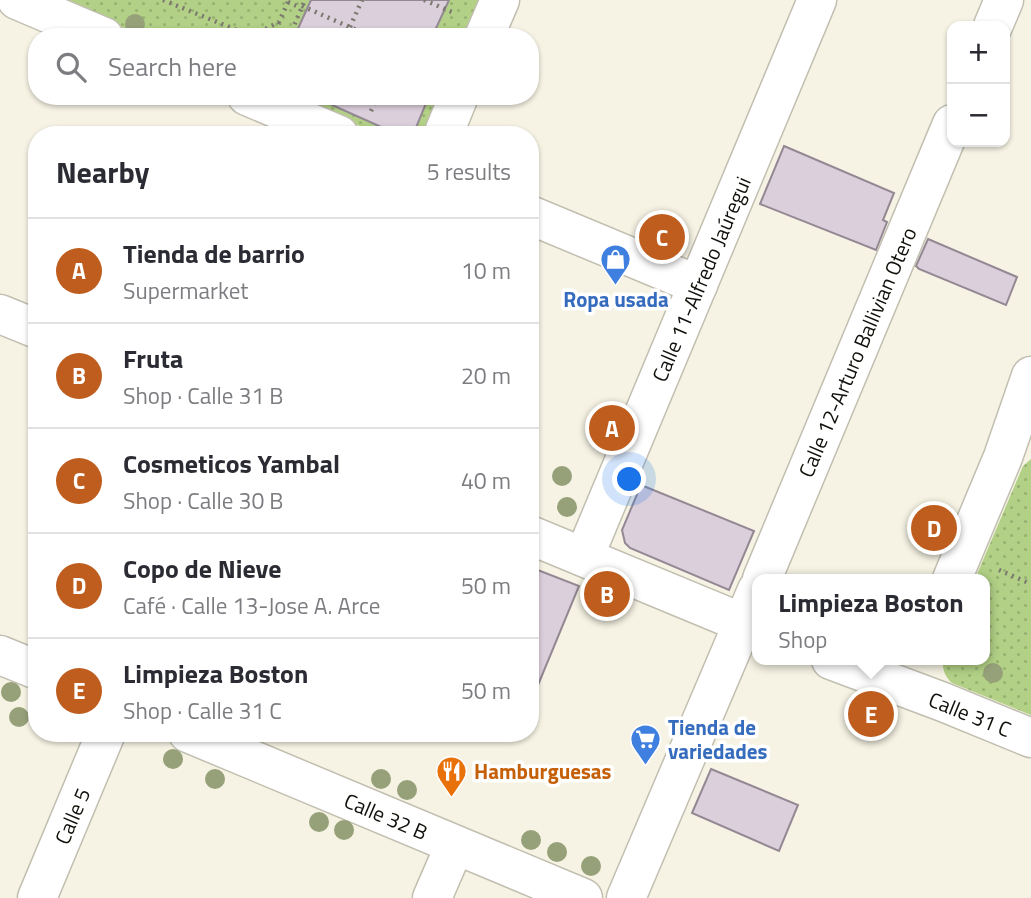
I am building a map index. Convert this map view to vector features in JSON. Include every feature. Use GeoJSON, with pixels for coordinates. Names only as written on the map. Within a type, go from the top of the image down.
{"type":"FeatureCollection","features":[{"type":"Feature","properties":{"kind":"street"},"geometry":{"type":"LineString","coordinates":[[17,0],[83,28]]}},
{"type":"Feature","properties":{"kind":"street"},"geometry":{"type":"LineString","coordinates":[[488,28],[499,0]]}},
{"type":"Feature","properties":{"kind":"street","name":"Calle 11-Alfredo Jaúregui"},"geometry":{"type":"LineString","coordinates":[[584,557],[817,0]]}},
{"type":"Feature","properties":{"kind":"street"},"geometry":{"type":"LineString","coordinates":[[995,21],[1004,0]]}},
{"type":"Feature","properties":{"kind":"street"},"geometry":{"type":"LineString","coordinates":[[268,105],[318,126]]}},
{"type":"Feature","properties":{"kind":"street"},"geometry":{"type":"LineString","coordinates":[[447,126],[455,105]]}},
{"type":"Feature","properties":{"kind":"street","name":"Calle 12-Arturo Ballivian Otero"},"geometry":{"type":"LineString","coordinates":[[764,574],[947,136]]}},
{"type":"Feature","properties":{"kind":"street"},"geometry":{"type":"LineString","coordinates":[[539,219],[698,285]]}},
{"type":"Feature","properties":{"kind":"street"},"geometry":{"type":"LineString","coordinates":[[0,314],[28,325]]}},
{"type":"Feature","properties":{"kind":"street"},"geometry":{"type":"LineString","coordinates":[[954,574],[1023,424],[1031,376]]}},
{"type":"Feature","properties":{"kind":"street"},"geometry":{"type":"LineString","coordinates":[[539,539],[584,557],[752,614]]}},
{"type":"Feature","properties":{"kind":"street"},"geometry":{"type":"LineString","coordinates":[[626,898],[752,616]]}},
{"type":"Feature","properties":{"kind":"street"},"geometry":{"type":"LineString","coordinates":[[0,655],[28,666]]}},
{"type":"Feature","properties":{"kind":"street","name":"Calle 31 C"},"geometry":{"type":"LineString","coordinates":[[860,665],[912,674],[1031,738]]}},
{"type":"Feature","properties":{"kind":"street","name":"Calle 5"},"geometry":{"type":"LineString","coordinates":[[37,898],[102,742]]}},
{"type":"Feature","properties":{"kind":"street","name":"Calle 32 B"},"geometry":{"type":"LineString","coordinates":[[209,742],[583,898]]}},
{"type":"Feature","properties":{"kind":"street"},"geometry":{"type":"LineString","coordinates":[[432,898],[455,845]]}},
{"type":"Feature","properties":{"kind":"path"},"geometry":{"type":"LineString","coordinates":[[163,0],[226,28]]}},
{"type":"Feature","properties":{"kind":"path"},"geometry":{"type":"LineString","coordinates":[[293,28],[305,0]]}},
{"type":"Feature","properties":{"kind":"path"},"geometry":{"type":"LineString","coordinates":[[277,28],[289,1],[350,27],[362,0]]}},
{"type":"Feature","properties":{"kind":"path"},"geometry":{"type":"LineString","coordinates":[[424,0],[454,12]]}},
{"type":"Feature","properties":{"kind":"path"},"geometry":{"type":"LineString","coordinates":[[444,8],[447,0]]}},
{"type":"Feature","properties":{"kind":"path"},"geometry":{"type":"LineString","coordinates":[[267,28],[279,22]]}},
{"type":"Feature","properties":{"kind":"path"},"geometry":{"type":"LineString","coordinates":[[997,569],[1031,584]]}},
{"type":"Feature","properties":{"kind":"green space"},"geometry":{"type":"Polygon","coordinates":[[[56,0],[481,0],[469,28],[123,28],[56,0]]]}},
{"type":"Feature","properties":{"kind":"green space"},"geometry":{"type":"Polygon","coordinates":[[[310,105],[436,105],[427,126],[360,126],[310,105]]]}},
{"type":"Feature","properties":{"kind":"green space"},"geometry":{"type":"Polygon","coordinates":[[[1031,459],[1031,715],[952,683],[943,665],[990,665],[990,574],[977,574],[1023,466],[1031,459]]]}},
{"type":"Feature","properties":{"kind":"building"},"geometry":{"type":"Polygon","coordinates":[[[311,0],[449,0],[436,28],[298,28],[311,0]]]}},
{"type":"Feature","properties":{"kind":"building"},"geometry":{"type":"Polygon","coordinates":[[[332,105],[425,105],[417,126],[379,126],[332,105]]]}},
{"type":"Feature","properties":{"kind":"building"},"geometry":{"type":"Polygon","coordinates":[[[784,146],[894,193],[883,220],[887,222],[876,250],[760,204],[784,146]]]}},
{"type":"Feature","properties":{"kind":"building"},"geometry":{"type":"Polygon","coordinates":[[[928,239],[1017,277],[1006,305],[919,269],[916,266],[928,239]]]}},
{"type":"Feature","properties":{"kind":"building"},"geometry":{"type":"Polygon","coordinates":[[[641,485],[754,531],[729,590],[630,548],[625,543],[622,530],[641,485]]]}},
{"type":"Feature","properties":{"kind":"building"},"geometry":{"type":"Polygon","coordinates":[[[539,570],[579,586],[539,683],[539,570]]]}},
{"type":"Feature","properties":{"kind":"building"},"geometry":{"type":"Polygon","coordinates":[[[711,769],[798,805],[779,851],[692,813],[711,769]]]}},
{"type":"Feature","properties":{"kind":"place","name":"Cosmeticos Yambal"},"geometry":{"type":"Point","coordinates":[662,237]}},
{"type":"Feature","properties":{"kind":"place","name":"Ropa usada"},"geometry":{"type":"Point","coordinates":[616,286]}},
{"type":"Feature","properties":{"kind":"place","name":"Tienda de barrio"},"geometry":{"type":"Point","coordinates":[612,428]}},
{"type":"Feature","properties":{"kind":"place","name":"Copo de Nieve"},"geometry":{"type":"Point","coordinates":[934,528]}},
{"type":"Feature","properties":{"kind":"place","name":"Fruta"},"geometry":{"type":"Point","coordinates":[607,594]}},
{"type":"Feature","properties":{"kind":"place","name":"Limpieza Boston"},"geometry":{"type":"Point","coordinates":[871,714]}},
{"type":"Feature","properties":{"kind":"place","name":"Tienda de variedades"},"geometry":{"type":"Point","coordinates":[645,766]}},
{"type":"Feature","properties":{"kind":"place","name":"Hamburguesas"},"geometry":{"type":"Point","coordinates":[451,798]}}]}
